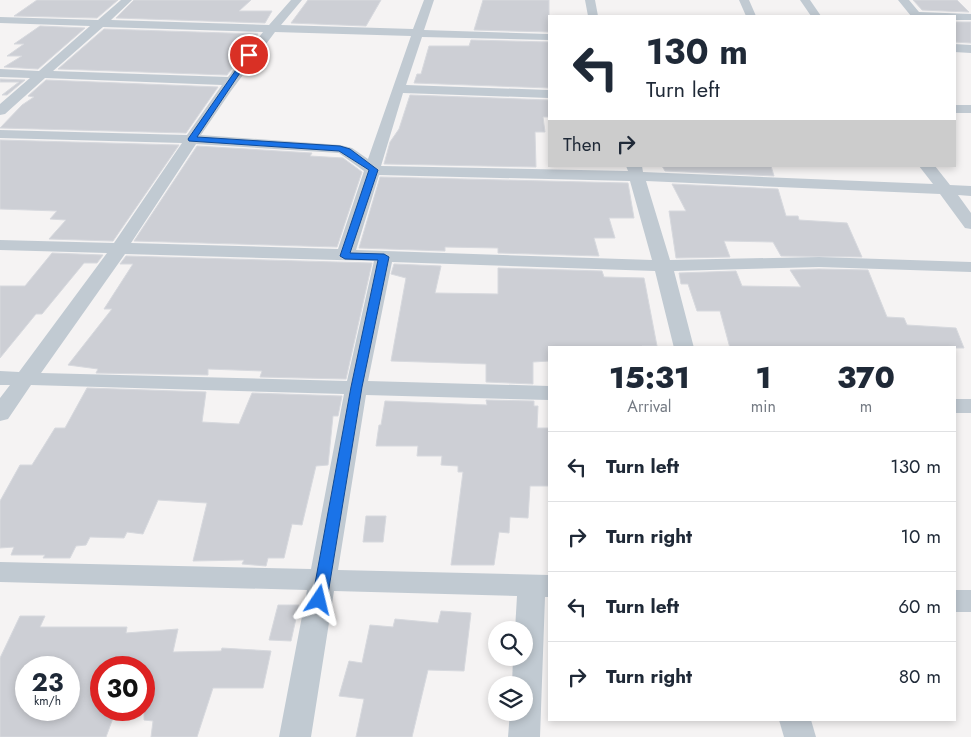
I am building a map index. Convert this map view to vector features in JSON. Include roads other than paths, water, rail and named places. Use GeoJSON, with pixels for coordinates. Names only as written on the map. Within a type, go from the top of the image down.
{"type":"FeatureCollection","features":[{"type":"Feature","properties":{"kind":"street"},"geometry":{"type":"LineString","coordinates":[[0,111],[127,0]]}},
{"type":"Feature","properties":{"kind":"street"},"geometry":{"type":"LineString","coordinates":[[0,414],[120,248],[231,81],[269,30],[296,0]]}},
{"type":"Feature","properties":{"kind":"street"},"geometry":{"type":"LineString","coordinates":[[345,256],[429,0]]}},
{"type":"Feature","properties":{"kind":"street"},"geometry":{"type":"LineString","coordinates":[[590,0],[593,15]]}},
{"type":"Feature","properties":{"kind":"street"},"geometry":{"type":"LineString","coordinates":[[744,0],[751,15]]}},
{"type":"Feature","properties":{"kind":"street"},"geometry":{"type":"LineString","coordinates":[[805,0],[815,15]]}},
{"type":"Feature","properties":{"kind":"street"},"geometry":{"type":"LineString","coordinates":[[903,0],[916,15]]}},
{"type":"Feature","properties":{"kind":"street"},"geometry":{"type":"LineString","coordinates":[[956,17],[971,17]]}},
{"type":"Feature","properties":{"kind":"street"},"geometry":{"type":"LineString","coordinates":[[0,20],[269,30],[548,37]]}},
{"type":"Feature","properties":{"kind":"street"},"geometry":{"type":"LineString","coordinates":[[956,48],[971,49]]}},
{"type":"Feature","properties":{"kind":"street"},"geometry":{"type":"LineString","coordinates":[[0,73],[231,81]]}},
{"type":"Feature","properties":{"kind":"street"},"geometry":{"type":"LineString","coordinates":[[398,90],[548,94]]}},
{"type":"Feature","properties":{"kind":"street"},"geometry":{"type":"LineString","coordinates":[[956,109],[971,109]]}},
{"type":"Feature","properties":{"kind":"street"},"geometry":{"type":"LineString","coordinates":[[0,134],[192,139],[340,149],[347,151],[373,170],[636,171],[971,191]]}},
{"type":"Feature","properties":{"kind":"street"},"geometry":{"type":"LineString","coordinates":[[928,167],[971,224]]}},
{"type":"Feature","properties":{"kind":"street"},"geometry":{"type":"LineString","coordinates":[[636,171],[683,346]]}},
{"type":"Feature","properties":{"kind":"street"},"geometry":{"type":"LineString","coordinates":[[0,245],[663,266],[819,262],[971,267]]}},
{"type":"Feature","properties":{"kind":"street"},"geometry":{"type":"LineString","coordinates":[[296,737],[356,387],[384,257]]}},
{"type":"Feature","properties":{"kind":"street"},"geometry":{"type":"LineString","coordinates":[[0,378],[548,393]]}},
{"type":"Feature","properties":{"kind":"street"},"geometry":{"type":"LineString","coordinates":[[956,406],[971,406]]}},
{"type":"Feature","properties":{"kind":"street"},"geometry":{"type":"LineString","coordinates":[[0,572],[540,586],[524,737]]}},
{"type":"Feature","properties":{"kind":"street"},"geometry":{"type":"LineString","coordinates":[[956,601],[971,601]]}},
{"type":"Feature","properties":{"kind":"street"},"geometry":{"type":"LineString","coordinates":[[794,721],[800,737]]}}]}
